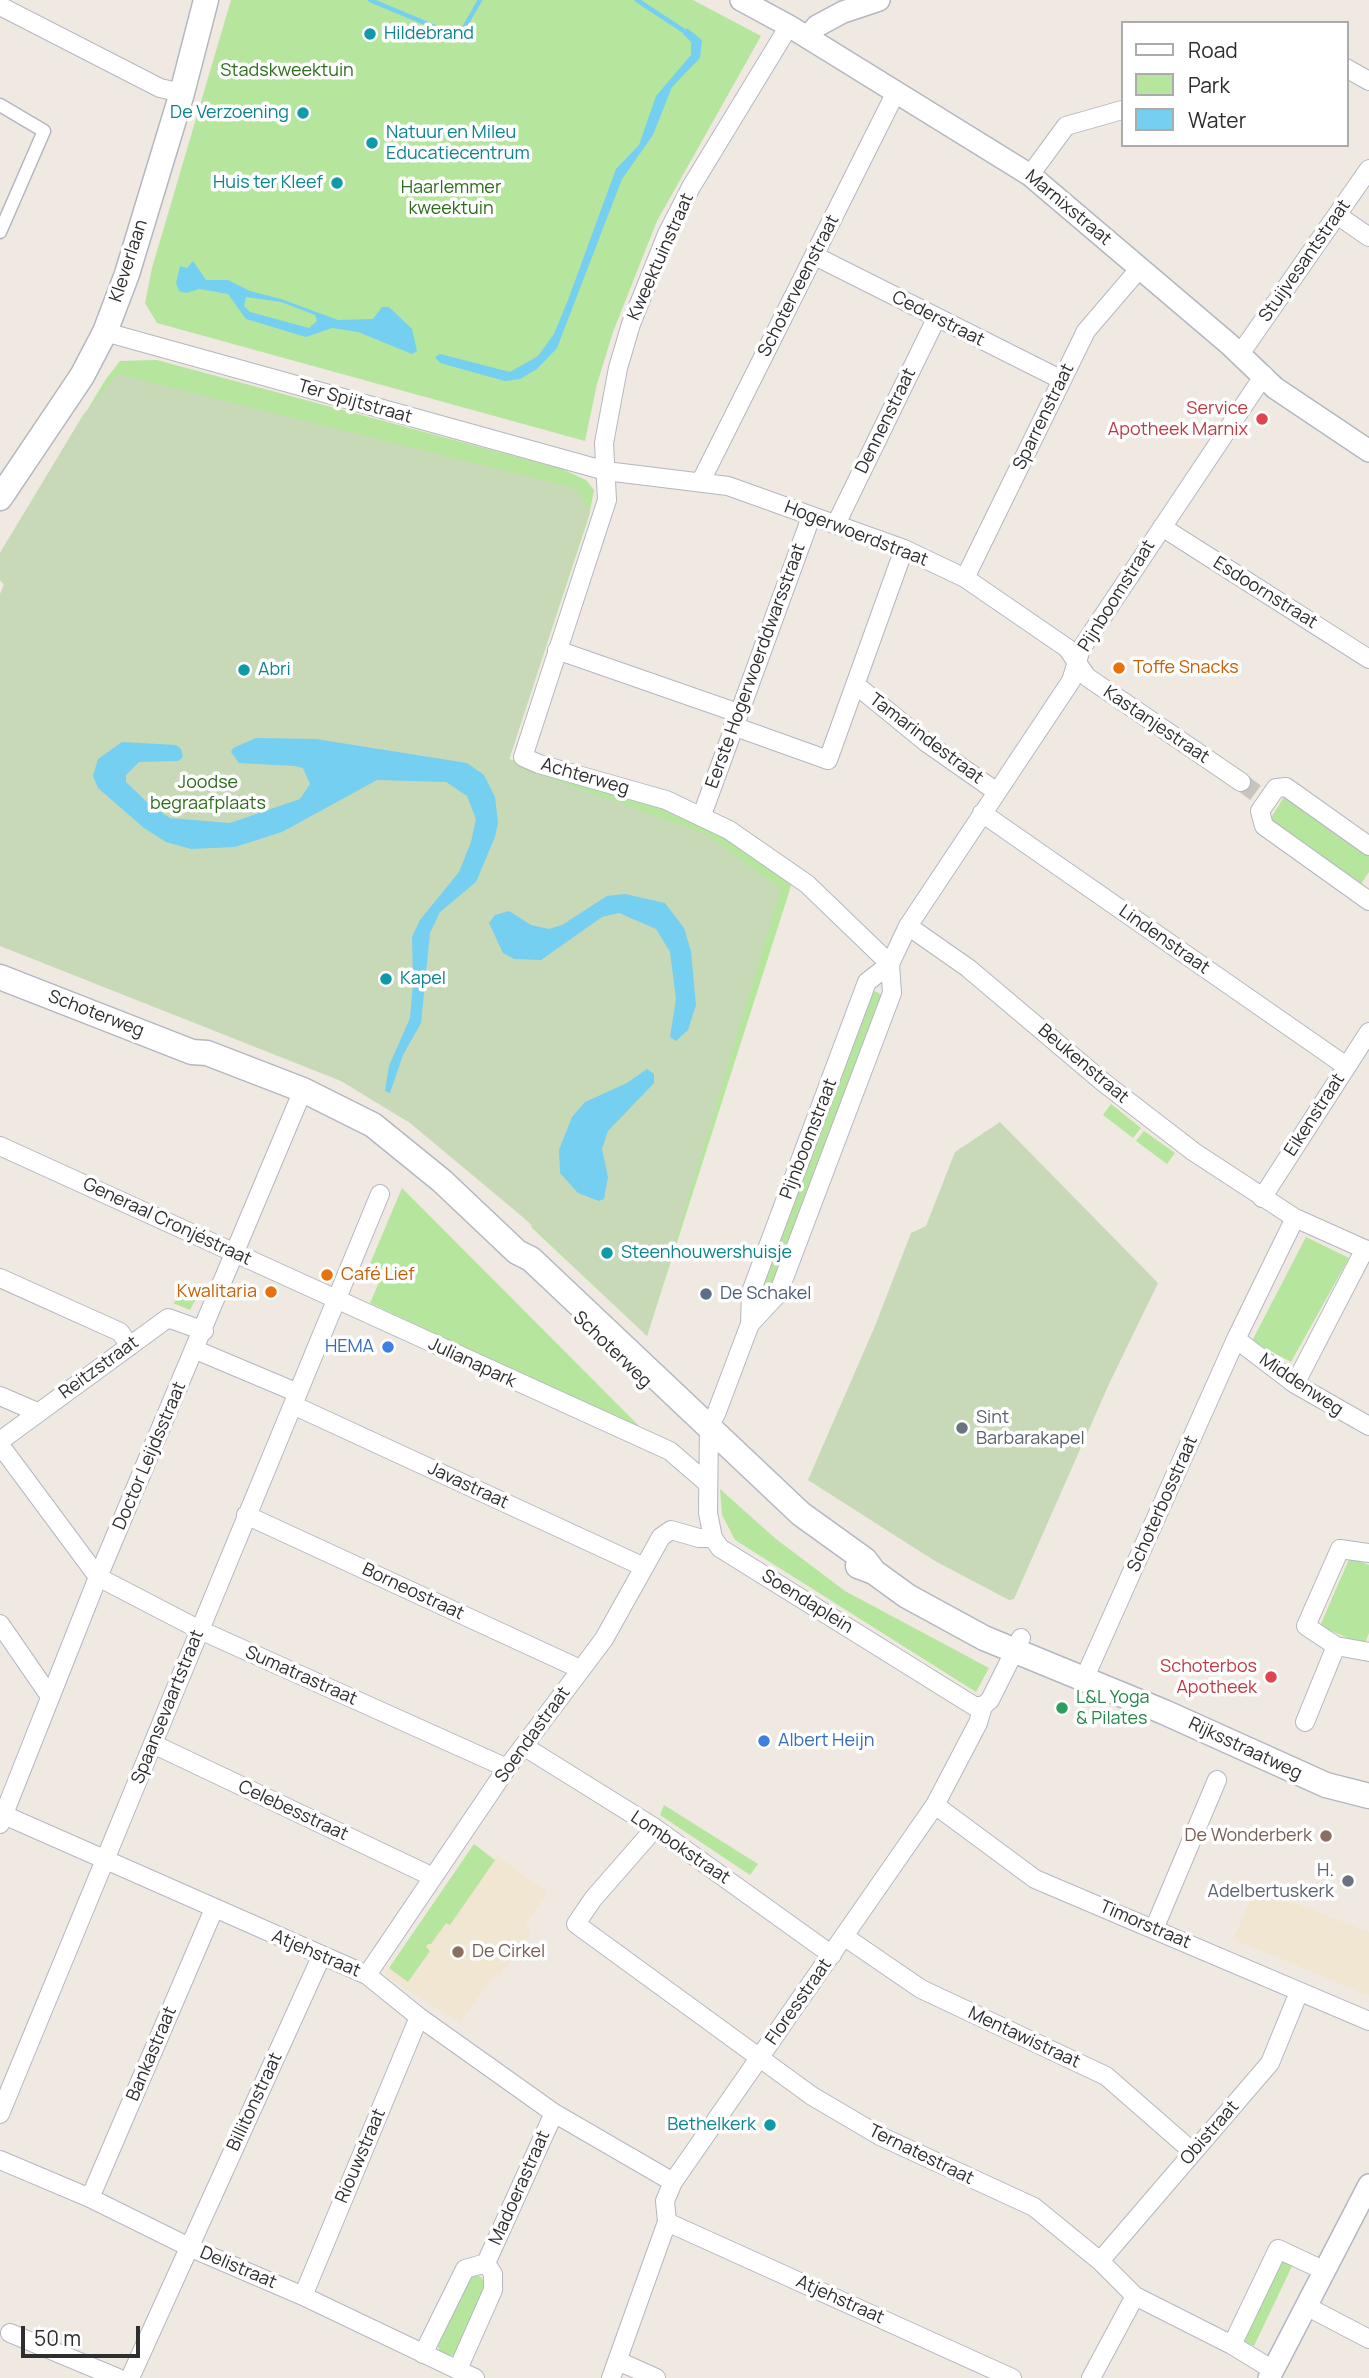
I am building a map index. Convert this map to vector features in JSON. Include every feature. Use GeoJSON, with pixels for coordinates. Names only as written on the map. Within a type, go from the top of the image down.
{"type":"FeatureCollection","features":[{"type":"Feature","properties":{"kind":"main road","name":"Kleverlaan"},"geometry":{"type":"LineString","coordinates":[[0,498],[82,376],[105,332],[127,274],[182,93],[206,0]]}},
{"type":"Feature","properties":{"kind":"main road","name":"Schoterweg"},"geometry":{"type":"LineString","coordinates":[[0,977],[192,1052],[208,1053],[373,1125],[384,1137],[442,1181],[517,1252],[531,1259],[703,1434]]}},
{"type":"Feature","properties":{"kind":"main road"},"geometry":{"type":"LineString","coordinates":[[703,1434],[801,1514],[865,1560],[874,1572],[1018,1645],[1087,1675]]}},
{"type":"Feature","properties":{"kind":"main road","name":"Rijksstraatweg"},"geometry":{"type":"LineString","coordinates":[[1087,1675],[1326,1785],[1369,1796]]}},
{"type":"Feature","properties":{"kind":"main road","name":"Rijksstraatweg"},"geometry":{"type":"LineString","coordinates":[[1326,1785],[1337,1794],[1369,1805]]}},
{"type":"Feature","properties":{"kind":"street","name":"Marnixstraat"},"geometry":{"type":"LineString","coordinates":[[741,0],[808,37],[1030,175],[1275,387],[1369,451]]}},
{"type":"Feature","properties":{"kind":"street"},"geometry":{"type":"LineString","coordinates":[[808,37],[817,26],[857,3],[879,0]]}},
{"type":"Feature","properties":{"kind":"street"},"geometry":{"type":"LineString","coordinates":[[0,6],[160,88],[182,93]]}},
{"type":"Feature","properties":{"kind":"street","name":"Kweektuinstraat"},"geometry":{"type":"LineString","coordinates":[[606,471],[604,443],[609,406],[618,368],[646,282],[691,187],[789,26]]}},
{"type":"Feature","properties":{"kind":"street"},"geometry":{"type":"LineString","coordinates":[[1348,69],[1369,81]]}},
{"type":"Feature","properties":{"kind":"street","name":"Schoterveenstraat"},"geometry":{"type":"LineString","coordinates":[[701,481],[896,92]]}},
{"type":"Feature","properties":{"kind":"street"},"geometry":{"type":"LineString","coordinates":[[0,105],[44,131],[0,232]]}},
{"type":"Feature","properties":{"kind":"street"},"geometry":{"type":"LineString","coordinates":[[1030,175],[1066,126],[1120,111]]}},
{"type":"Feature","properties":{"kind":"street","name":"Stuijvesantstraat"},"geometry":{"type":"LineString","coordinates":[[1240,354],[1369,169]]}},
{"type":"Feature","properties":{"kind":"street"},"geometry":{"type":"LineString","coordinates":[[1337,215],[1369,237]]}},
{"type":"Feature","properties":{"kind":"street","name":"Cederstraat"},"geometry":{"type":"LineString","coordinates":[[815,256],[1062,380]]}},
{"type":"Feature","properties":{"kind":"street","name":"Sparrenstraat"},"geometry":{"type":"LineString","coordinates":[[965,578],[1086,331],[1140,268]]}},
{"type":"Feature","properties":{"kind":"street","name":"Dennenstraat"},"geometry":{"type":"LineString","coordinates":[[836,524],[936,319]]}},
{"type":"Feature","properties":{"kind":"street","name":"Ter Spijtstraat"},"geometry":{"type":"LineString","coordinates":[[105,332],[606,471]]}},
{"type":"Feature","properties":{"kind":"street","name":"Pijnboomstraat"},"geometry":{"type":"LineString","coordinates":[[703,1434],[716,1414],[750,1324],[751,1292],[867,982],[890,964],[908,926],[1071,681],[1081,649],[1264,375]]}},
{"type":"Feature","properties":{"kind":"street","name":"Hogerwoerdstraat"},"geometry":{"type":"LineString","coordinates":[[606,471],[728,486],[904,549],[965,578],[1067,648],[1077,663]]}},
{"type":"Feature","properties":{"kind":"street","name":"Achterweg"},"geometry":{"type":"LineString","coordinates":[[606,471],[607,500],[523,753],[525,760],[666,800],[729,830],[790,870],[890,964]]}},
{"type":"Feature","properties":{"kind":"street","name":"Eerste Hogerwoerddwarsstraat"},"geometry":{"type":"LineString","coordinates":[[702,815],[811,516]]}},
{"type":"Feature","properties":{"kind":"street","name":"Esdoornstraat"},"geometry":{"type":"LineString","coordinates":[[1162,527],[1369,659]]}},
{"type":"Feature","properties":{"kind":"street"},"geometry":{"type":"LineString","coordinates":[[557,650],[736,720],[828,760],[904,549]]}},
{"type":"Feature","properties":{"kind":"street","name":"Kastanjestraat"},"geometry":{"type":"LineString","coordinates":[[1077,663],[1087,677],[1241,782]]}},
{"type":"Feature","properties":{"kind":"street","name":"Tamarindestraat"},"geometry":{"type":"LineString","coordinates":[[856,685],[927,743],[997,792]]}},
{"type":"Feature","properties":{"kind":"street"},"geometry":{"type":"LineString","coordinates":[[1368,899],[1264,826],[1260,811],[1261,796],[1276,788],[1286,787],[1369,846]]}},
{"type":"Feature","properties":{"kind":"street","name":"Lindenstraat"},"geometry":{"type":"LineString","coordinates":[[982,813],[1346,1066]]}},
{"type":"Feature","properties":{"kind":"street","name":"Beukenstraat"},"geometry":{"type":"LineString","coordinates":[[908,926],[968,968],[1150,1120],[1295,1218],[1367,1250]]}},
{"type":"Feature","properties":{"kind":"street","name":"Pijnboomstraat"},"geometry":{"type":"LineString","coordinates":[[750,1324],[778,1294],[892,993],[890,964]]}},
{"type":"Feature","properties":{"kind":"street","name":"Eikenstraat"},"geometry":{"type":"LineString","coordinates":[[1262,1198],[1369,1032]]}},
{"type":"Feature","properties":{"kind":"street","name":"Doctor Leijdsstraat"},"geometry":{"type":"LineString","coordinates":[[1,1816],[98,1577],[196,1350],[301,1095]]}},
{"type":"Feature","properties":{"kind":"street","name":"Generaal Cronjéstraat"},"geometry":{"type":"LineString","coordinates":[[0,1146],[334,1300]]}},
{"type":"Feature","properties":{"kind":"street"},"geometry":{"type":"LineString","coordinates":[[334,1300],[380,1194]]}},
{"type":"Feature","properties":{"kind":"street","name":"Schoterbosstraat"},"geometry":{"type":"LineString","coordinates":[[1087,1675],[1236,1339],[1295,1218]]}},
{"type":"Feature","properties":{"kind":"street"},"geometry":{"type":"LineString","coordinates":[[1295,1384],[1367,1250]]}},
{"type":"Feature","properties":{"kind":"street"},"geometry":{"type":"LineString","coordinates":[[0,1278],[120,1332],[130,1346]]}},
{"type":"Feature","properties":{"kind":"street","name":"Spaansevaartstraat"},"geometry":{"type":"LineString","coordinates":[[0,2114],[5,2089],[105,1860],[334,1300]]}},
{"type":"Feature","properties":{"kind":"street","name":"Julianapark"},"geometry":{"type":"LineString","coordinates":[[334,1300],[670,1451],[707,1483]]}},
{"type":"Feature","properties":{"kind":"street","name":"Reitzstraat"},"geometry":{"type":"LineString","coordinates":[[0,1443],[37,1412],[168,1318],[204,1331]]}},
{"type":"Feature","properties":{"kind":"street","name":"Middenweg"},"geometry":{"type":"LineString","coordinates":[[1236,1339],[1295,1384],[1369,1426]]}},
{"type":"Feature","properties":{"kind":"street","name":"Javastraat"},"geometry":{"type":"LineString","coordinates":[[196,1350],[644,1567]]}},
{"type":"Feature","properties":{"kind":"street"},"geometry":{"type":"LineString","coordinates":[[0,1396],[37,1412]]}},
{"type":"Feature","properties":{"kind":"street"},"geometry":{"type":"LineString","coordinates":[[703,1434],[708,1513],[713,1538]]}},
{"type":"Feature","properties":{"kind":"street"},"geometry":{"type":"LineString","coordinates":[[0,1443],[98,1577]]}},
{"type":"Feature","properties":{"kind":"street","name":"Borneostraat"},"geometry":{"type":"LineString","coordinates":[[246,1515],[580,1669]]}},
{"type":"Feature","properties":{"kind":"street","name":"Soendastraat"},"geometry":{"type":"LineString","coordinates":[[366,1975],[507,1768],[526,1747],[604,1639],[644,1567],[668,1531],[713,1538]]}},
{"type":"Feature","properties":{"kind":"street","name":"Soendaplein"},"geometry":{"type":"LineString","coordinates":[[713,1538],[728,1554],[974,1706],[983,1706]]}},
{"type":"Feature","properties":{"kind":"street"},"geometry":{"type":"LineString","coordinates":[[1369,1553],[1339,1549],[1306,1626],[1336,1646],[1369,1652]]}},
{"type":"Feature","properties":{"kind":"street","name":"Sumatrastraat"},"geometry":{"type":"LineString","coordinates":[[98,1577],[200,1630],[507,1768]]}},
{"type":"Feature","properties":{"kind":"street"},"geometry":{"type":"LineString","coordinates":[[0,1624],[49,1695]]}},
{"type":"Feature","properties":{"kind":"street","name":"Floresstraat"},"geometry":{"type":"LineString","coordinates":[[611,2378],[667,2222],[665,2201],[673,2182],[934,1805],[978,1723],[983,1706],[990,1700],[1018,1645]]}},
{"type":"Feature","properties":{"kind":"street"},"geometry":{"type":"LineString","coordinates":[[1305,1722],[1336,1646]]}},
{"type":"Feature","properties":{"kind":"street","name":"Celebesstraat"},"geometry":{"type":"LineString","coordinates":[[153,1744],[433,1877]]}},
{"type":"Feature","properties":{"kind":"street","name":"Lombokstraat"},"geometry":{"type":"LineString","coordinates":[[526,1747],[655,1828],[832,1955]]}},
{"type":"Feature","properties":{"kind":"street"},"geometry":{"type":"LineString","coordinates":[[1154,1929],[1217,1780]]}},
{"type":"Feature","properties":{"kind":"street","name":"Timorstraat"},"geometry":{"type":"LineString","coordinates":[[934,1805],[1034,1879],[1369,2021]]}},
{"type":"Feature","properties":{"kind":"street","name":"Atjehstraat"},"geometry":{"type":"LineString","coordinates":[[1,1816],[366,1975],[419,2017],[554,2113],[673,2182]]}},
{"type":"Feature","properties":{"kind":"street","name":"Ternatestraat"},"geometry":{"type":"LineString","coordinates":[[655,1828],[593,1899],[576,1924],[812,2096],[880,2136],[1034,2207],[1100,2261],[1135,2296],[1232,2345],[1271,2374]]}},
{"type":"Feature","properties":{"kind":"street","name":"Bankastraat"},"geometry":{"type":"LineString","coordinates":[[90,2198],[214,1909]]}},
{"type":"Feature","properties":{"kind":"street","name":"Mentawistraat"},"geometry":{"type":"LineString","coordinates":[[845,1937],[921,1989],[1105,2076],[1193,2152]]}},
{"type":"Feature","properties":{"kind":"street","name":"Billitonstraat"},"geometry":{"type":"LineString","coordinates":[[130,2378],[321,1957]]}},
{"type":"Feature","properties":{"kind":"street","name":"Obistraat"},"geometry":{"type":"LineString","coordinates":[[1100,2261],[1269,2063],[1299,1992]]}},
{"type":"Feature","properties":{"kind":"street","name":"Riouwstraat"},"geometry":{"type":"LineString","coordinates":[[303,2296],[419,2017]]}},
{"type":"Feature","properties":{"kind":"street","name":"Madoerastraat"},"geometry":{"type":"LineString","coordinates":[[424,2354],[465,2269],[486,2263],[554,2113]]}},
{"type":"Feature","properties":{"kind":"street","name":"Delistraat"},"geometry":{"type":"LineString","coordinates":[[0,2160],[90,2198],[189,2247],[303,2296],[475,2378]]}},
{"type":"Feature","properties":{"kind":"street"},"geometry":{"type":"LineString","coordinates":[[1271,2374],[1369,2185]]}},
{"type":"Feature","properties":{"kind":"street","name":"Atjehstraat"},"geometry":{"type":"LineString","coordinates":[[667,2222],[1012,2378]]}},
{"type":"Feature","properties":{"kind":"street"},"geometry":{"type":"LineString","coordinates":[[1232,2345],[1278,2249],[1325,2271]]}},
{"type":"Feature","properties":{"kind":"street","name":"Madoerastraat"},"geometry":{"type":"LineString","coordinates":[[458,2369],[493,2290],[493,2274],[486,2263]]}},
{"type":"Feature","properties":{"kind":"street"},"geometry":{"type":"LineString","coordinates":[[1091,2378],[1135,2296]]}},
{"type":"Feature","properties":{"kind":"street"},"geometry":{"type":"LineString","coordinates":[[1306,2306],[1369,2339]]}},
{"type":"Feature","properties":{"kind":"street"},"geometry":{"type":"LineString","coordinates":[[10,2333],[118,2378]]}},
{"type":"Feature","properties":{"kind":"street"},"geometry":{"type":"LineString","coordinates":[[618,2361],[656,2378]]}},
{"type":"Feature","properties":{"kind":"shaded area","name":"De Cirkel"},"geometry":{"type":"Polygon","coordinates":[[[474,1845],[493,1859],[497,1856],[547,1892],[525,1926],[532,1932],[500,1976],[495,1974],[460,2023],[384,1975],[474,1845]]]}},
{"type":"Feature","properties":{"kind":"shaded area"},"geometry":{"type":"Polygon","coordinates":[[[1256,1888],[1369,1932],[1369,1996],[1233,1939],[1256,1888]]]}},
{"type":"Feature","properties":{"kind":"green space","name":"Haarlemmer kweektuin"},"geometry":{"type":"Polygon","coordinates":[[[231,0],[693,0],[761,36],[657,221],[613,332],[597,384],[585,441],[157,323],[145,303],[152,268],[231,0]]]}},
{"type":"Feature","properties":{"kind":"green space","name":"Joodse begraafplaats"},"geometry":{"type":"Polygon","coordinates":[[[157,360],[562,469],[586,480],[594,490],[589,516],[509,759],[666,804],[716,829],[792,883],[647,1336],[531,1227],[543,1209],[0,580],[0,553],[106,379],[120,361],[157,360]]]}},
{"type":"Feature","properties":{"kind":"green space","name":"Joodse begraafplaats"},"geometry":{"type":"Polygon","coordinates":[[[117,374],[575,488],[590,510],[509,760],[523,769],[706,834],[781,889],[647,1336],[525,1219],[410,1123],[341,1081],[0,946],[0,594],[4,584],[0,580],[0,553],[83,415],[117,374]]]}},
{"type":"Feature","properties":{"kind":"green space"},"geometry":{"type":"Polygon","coordinates":[[[1287,792],[1369,851],[1369,872],[1359,887],[1267,824],[1287,792]]]}},
{"type":"Feature","properties":{"kind":"green space"},"geometry":{"type":"Polygon","coordinates":[[[872,990],[883,995],[772,1283],[764,1285],[761,1283],[872,990]]]}},
{"type":"Feature","properties":{"kind":"green space"},"geometry":{"type":"Polygon","coordinates":[[[1111,1104],[1141,1128],[1133,1138],[1103,1115],[1111,1104]]]}},
{"type":"Feature","properties":{"kind":"green space"},"geometry":{"type":"Polygon","coordinates":[[[1000,1122],[1158,1283],[1109,1384],[1014,1599],[1009,1600],[935,1561],[808,1480],[875,1326],[911,1233],[926,1226],[955,1152],[1000,1122]]]}},
{"type":"Feature","properties":{"kind":"green space"},"geometry":{"type":"Polygon","coordinates":[[[1144,1131],[1175,1153],[1167,1164],[1136,1141],[1144,1131]]]}},
{"type":"Feature","properties":{"kind":"green space"},"geometry":{"type":"Polygon","coordinates":[[[402,1188],[645,1432],[370,1303],[383,1273],[369,1266],[402,1188]]]}},
{"type":"Feature","properties":{"kind":"green space"},"geometry":{"type":"Polygon","coordinates":[[[1306,1237],[1349,1258],[1291,1362],[1252,1341],[1306,1237]]]}},
{"type":"Feature","properties":{"kind":"green space"},"geometry":{"type":"Polygon","coordinates":[[[198,1284],[201,1289],[190,1310],[173,1303],[198,1284]]]}},
{"type":"Feature","properties":{"kind":"green space"},"geometry":{"type":"Polygon","coordinates":[[[720,1489],[776,1539],[845,1591],[989,1668],[976,1692],[735,1540],[722,1515],[720,1489]]]}},
{"type":"Feature","properties":{"kind":"green space"},"geometry":{"type":"Polygon","coordinates":[[[1350,1557],[1369,1565],[1369,1633],[1364,1645],[1320,1626],[1350,1557]]]}},
{"type":"Feature","properties":{"kind":"green space"},"geometry":{"type":"Polygon","coordinates":[[[664,1805],[758,1864],[750,1875],[660,1815],[664,1805]]]}},
{"type":"Feature","properties":{"kind":"green space"},"geometry":{"type":"Polygon","coordinates":[[[474,1844],[495,1860],[450,1925],[446,1923],[431,1944],[428,1944],[426,1947],[430,1951],[408,1982],[389,1968],[474,1844]]]}},
{"type":"Feature","properties":{"kind":"green space"},"geometry":{"type":"Polygon","coordinates":[[[1284,2256],[1294,2262],[1254,2346],[1243,2341],[1284,2256]]]}},
{"type":"Feature","properties":{"kind":"green space"},"geometry":{"type":"Polygon","coordinates":[[[474,2273],[482,2278],[485,2288],[456,2354],[449,2356],[441,2353],[437,2345],[468,2277],[474,2273]]]}},
{"type":"Feature","properties":{"kind":"water"},"geometry":{"type":"Polygon","coordinates":[[[687,28],[702,40],[700,58],[672,87],[653,135],[622,179],[557,348],[537,369],[520,379],[505,381],[440,363],[435,357],[440,354],[510,372],[538,356],[554,334],[616,169],[639,145],[656,96],[691,55],[691,42],[683,34],[687,28]]]}},
{"type":"Feature","properties":{"kind":"water"},"geometry":{"type":"Polygon","coordinates":[[[193,261],[206,280],[228,280],[250,291],[281,299],[338,320],[373,319],[382,307],[389,307],[412,329],[417,351],[412,354],[358,332],[332,328],[306,337],[246,319],[228,294],[199,289],[186,293],[179,291],[176,283],[180,266],[187,268],[193,261]],[[246,297],[244,306],[250,312],[309,328],[317,321],[315,315],[281,302],[246,297]]]}},
{"type":"Feature","properties":{"kind":"water"},"geometry":{"type":"Polygon","coordinates":[[[256,738],[316,739],[467,763],[484,775],[495,797],[498,823],[495,837],[476,882],[440,912],[430,933],[421,1023],[403,1055],[390,1093],[385,1091],[389,1066],[410,1018],[413,983],[412,937],[420,920],[459,872],[471,842],[476,819],[467,796],[446,782],[377,780],[282,832],[235,847],[191,849],[166,842],[144,828],[98,788],[93,776],[98,759],[122,742],[176,745],[181,749],[183,757],[178,761],[139,762],[126,775],[126,782],[150,805],[170,818],[230,823],[300,799],[310,784],[303,768],[239,763],[231,752],[233,748],[256,738]]]}},
{"type":"Feature","properties":{"kind":"water"},"geometry":{"type":"Polygon","coordinates":[[[625,894],[665,903],[684,928],[691,951],[696,1005],[688,1030],[676,1041],[670,1037],[676,999],[670,952],[656,929],[619,913],[602,917],[541,960],[514,959],[503,953],[489,923],[495,915],[509,911],[531,925],[549,929],[562,925],[607,896],[625,894]]]}},
{"type":"Feature","properties":{"kind":"water"},"geometry":{"type":"Polygon","coordinates":[[[647,1069],[654,1074],[654,1083],[608,1131],[602,1149],[608,1177],[604,1199],[599,1201],[578,1193],[560,1173],[559,1150],[572,1117],[585,1102],[627,1083],[647,1069]]]}},
{"type":"Feature","properties":{"kind":"waterway"},"geometry":{"type":"LineString","coordinates":[[370,0],[459,37],[480,0]]}},
{"type":"Feature","properties":{"kind":"waterway"},"geometry":{"type":"LineString","coordinates":[[637,0],[687,33]]}},
{"type":"Feature","properties":{"kind":"tunnel"},"geometry":{"type":"LineString","coordinates":[[1241,782],[1256,793]]}},
{"type":"Feature","properties":{"kind":"place","name":"Hildebrand"},"geometry":{"type":"Point","coordinates":[370,34]}},
{"type":"Feature","properties":{"kind":"place","name":"De Verzoening"},"geometry":{"type":"Point","coordinates":[303,113]}},
{"type":"Feature","properties":{"kind":"place","name":"Natuur en Mileu Educatiecentrum"},"geometry":{"type":"Point","coordinates":[372,143]}},
{"type":"Feature","properties":{"kind":"place","name":"Huis ter Kleef"},"geometry":{"type":"Point","coordinates":[337,183]}},
{"type":"Feature","properties":{"kind":"place","name":"Service Apotheek Marnix"},"geometry":{"type":"Point","coordinates":[1262,419]}},
{"type":"Feature","properties":{"kind":"place","name":"Toffe Snacks"},"geometry":{"type":"Point","coordinates":[1119,668]}},
{"type":"Feature","properties":{"kind":"place","name":"Abri"},"geometry":{"type":"Point","coordinates":[244,670]}},
{"type":"Feature","properties":{"kind":"place","name":"Kapel"},"geometry":{"type":"Point","coordinates":[386,979]}},
{"type":"Feature","properties":{"kind":"place","name":"Steenhouwershuisje"},"geometry":{"type":"Point","coordinates":[607,1253]}},
{"type":"Feature","properties":{"kind":"place","name":"Café Lief"},"geometry":{"type":"Point","coordinates":[327,1275]}},
{"type":"Feature","properties":{"kind":"place","name":"Kwalitaria"},"geometry":{"type":"Point","coordinates":[271,1292]}},
{"type":"Feature","properties":{"kind":"place","name":"De Schakel"},"geometry":{"type":"Point","coordinates":[706,1294]}},
{"type":"Feature","properties":{"kind":"place","name":"HEMA"},"geometry":{"type":"Point","coordinates":[388,1347]}},
{"type":"Feature","properties":{"kind":"place","name":"Sint Barbarakapel"},"geometry":{"type":"Point","coordinates":[962,1428]}},
{"type":"Feature","properties":{"kind":"place","name":"Schoterbos Apotheek"},"geometry":{"type":"Point","coordinates":[1271,1677]}},
{"type":"Feature","properties":{"kind":"place","name":"L&L Yoga & Pilates"},"geometry":{"type":"Point","coordinates":[1062,1708]}},
{"type":"Feature","properties":{"kind":"place","name":"Albert Heijn"},"geometry":{"type":"Point","coordinates":[764,1741]}},
{"type":"Feature","properties":{"kind":"place","name":"De Wonderberk"},"geometry":{"type":"Point","coordinates":[1326,1836]}},
{"type":"Feature","properties":{"kind":"place","name":"H. Adelbertuskerk"},"geometry":{"type":"Point","coordinates":[1348,1881]}},
{"type":"Feature","properties":{"kind":"place","name":"De Cirkel"},"geometry":{"type":"Point","coordinates":[458,1952]}},
{"type":"Feature","properties":{"kind":"place","name":"Bethelkerk"},"geometry":{"type":"Point","coordinates":[770,2125]}},
{"type":"Feature","properties":{"kind":"park label","name":"Stadskweektuin"},"geometry":{"type":"Point","coordinates":[287,71]}}]}
